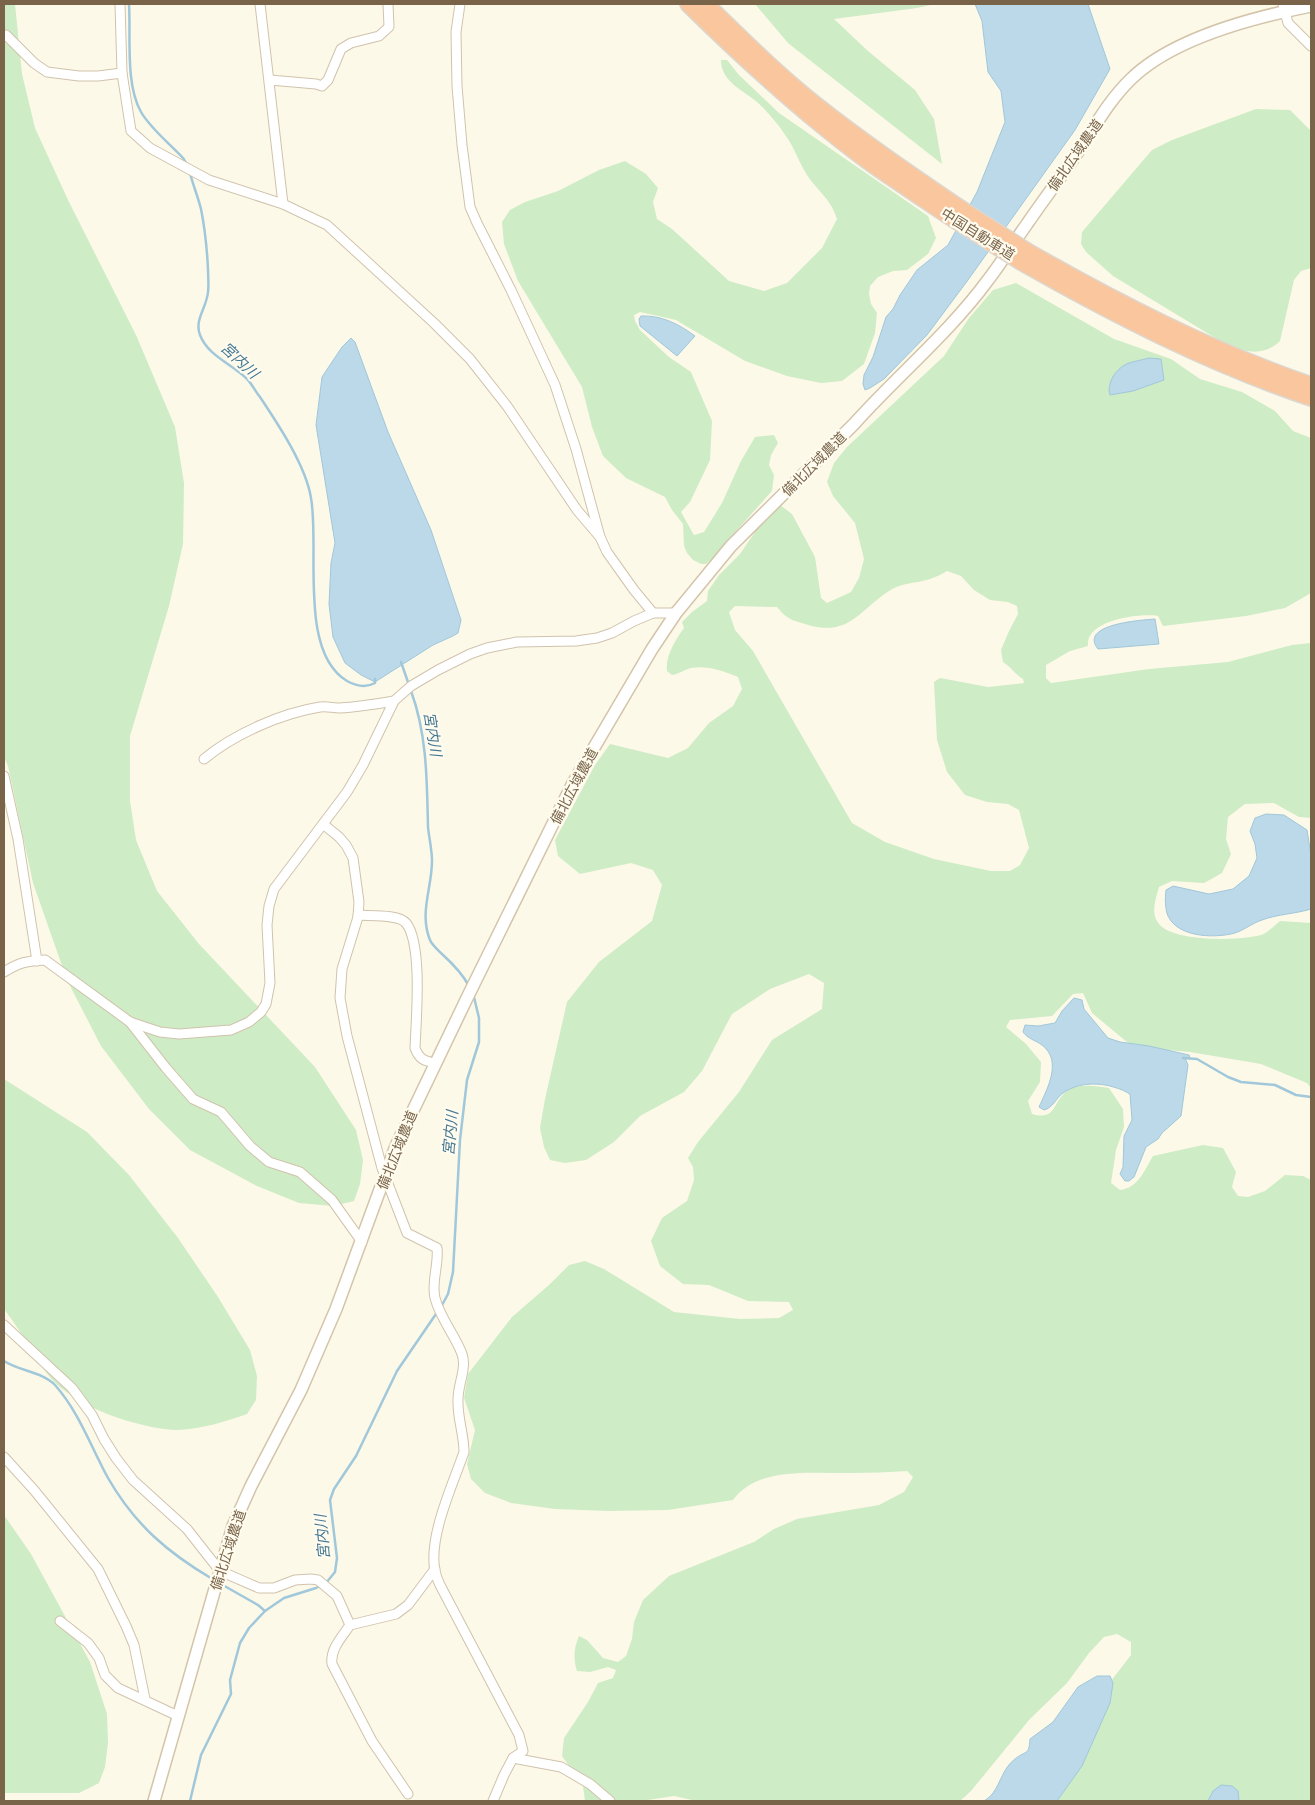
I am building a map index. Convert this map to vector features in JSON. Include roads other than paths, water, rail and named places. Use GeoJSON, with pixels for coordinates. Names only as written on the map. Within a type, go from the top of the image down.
{"type":"FeatureCollection","features":[{"type":"Feature","properties":{"kind":"highway","name":"中国自動車道"},"geometry":{"type":"LineString","coordinates":[[688,4],[746,61],[806,112],[879,169],[959,215],[1024,256],[1077,294],[1143,328],[1214,360],[1311,398]]}},
{"type":"Feature","properties":{"kind":"highway","name":"中国自動車道"},"geometry":{"type":"LineString","coordinates":[[706,4],[756,53],[815,104],[959,215]]}},
{"type":"Feature","properties":{"kind":"highway","name":"中国自動車道"},"geometry":{"type":"LineString","coordinates":[[1024,256],[1217,348],[1311,385]]}},
{"type":"Feature","properties":{"kind":"street"},"geometry":{"type":"LineString","coordinates":[[120,4],[122,73],[132,131],[150,148],[209,180],[283,204],[327,224],[359,255],[379,271],[470,359],[507,406],[565,494],[600,537],[612,559],[653,613]]}},
{"type":"Feature","properties":{"kind":"street"},"geometry":{"type":"LineString","coordinates":[[260,4],[283,204]]}},
{"type":"Feature","properties":{"kind":"street"},"geometry":{"type":"LineString","coordinates":[[270,80],[322,86],[328,80],[341,49],[351,43],[379,36],[390,27],[388,4]]}},
{"type":"Feature","properties":{"kind":"street"},"geometry":{"type":"LineString","coordinates":[[460,4],[456,32],[457,86],[470,207],[555,385],[576,449],[600,537]]}},
{"type":"Feature","properties":{"kind":"street","name":"備北広域農道"},"geometry":{"type":"LineString","coordinates":[[154,1801],[233,1526],[251,1486],[301,1390],[336,1309],[396,1146],[572,785],[652,649],[676,613],[731,546],[918,360],[964,310],[988,280],[1073,160],[1113,99],[1131,79],[1152,62],[1219,30],[1284,8],[1311,6]]}},
{"type":"Feature","properties":{"kind":"street"},"geometry":{"type":"LineString","coordinates":[[1284,8],[1288,22],[1311,46]]}},
{"type":"Feature","properties":{"kind":"street"},"geometry":{"type":"LineString","coordinates":[[4,36],[6,35],[34,63],[48,72],[79,76],[122,73]]}},
{"type":"Feature","properties":{"kind":"street"},"geometry":{"type":"LineString","coordinates":[[130,1022],[160,1032],[179,1034],[231,1030],[249,1022],[261,1012],[266,1004],[270,983],[267,925],[269,906],[274,889],[347,792],[394,701],[411,686],[470,654],[487,648],[517,642],[576,641],[597,638],[612,633],[653,613],[676,613]]}},
{"type":"Feature","properties":{"kind":"street"},"geometry":{"type":"LineString","coordinates":[[204,759],[215,749],[263,724],[285,715],[322,707],[340,708],[394,701]]}},
{"type":"Feature","properties":{"kind":"street"},"geometry":{"type":"LineString","coordinates":[[4,776],[18,839],[37,961]]}},
{"type":"Feature","properties":{"kind":"street"},"geometry":{"type":"LineString","coordinates":[[323,824],[339,837],[353,858],[359,902],[358,915],[342,969],[340,998],[347,1036],[382,1168],[407,1233],[437,1248],[435,1297],[462,1353],[465,1364],[457,1401],[464,1439],[464,1452],[436,1536],[434,1550],[435,1569],[440,1586],[519,1735],[523,1751],[513,1758],[494,1801]]}},
{"type":"Feature","properties":{"kind":"street"},"geometry":{"type":"LineString","coordinates":[[358,915],[397,917],[406,923],[412,936],[417,960],[415,1048],[418,1056],[424,1061],[435,1064]]}},
{"type":"Feature","properties":{"kind":"street"},"geometry":{"type":"LineString","coordinates":[[4,972],[17,964],[30,960],[45,960],[130,1022],[193,1099],[220,1112],[250,1146],[269,1162],[300,1172],[332,1200],[362,1242]]}},
{"type":"Feature","properties":{"kind":"street"},"geometry":{"type":"LineString","coordinates":[[4,1325],[72,1388],[92,1415],[108,1445],[133,1480],[187,1529],[220,1570],[259,1588],[274,1588],[295,1580],[318,1580],[337,1596],[350,1625]]}},
{"type":"Feature","properties":{"kind":"street"},"geometry":{"type":"LineString","coordinates":[[4,1457],[34,1490],[98,1569],[134,1646],[145,1699]]}},
{"type":"Feature","properties":{"kind":"street"},"geometry":{"type":"LineString","coordinates":[[408,1794],[372,1742],[332,1664],[331,1657],[334,1648],[350,1625],[396,1614],[408,1605],[435,1569]]}},
{"type":"Feature","properties":{"kind":"street"},"geometry":{"type":"LineString","coordinates":[[60,1621],[88,1643],[99,1658],[105,1675],[118,1688],[178,1716]]}},
{"type":"Feature","properties":{"kind":"street"},"geometry":{"type":"LineString","coordinates":[[513,1758],[561,1767],[590,1784],[610,1801]]}},
{"type":"Feature","properties":{"kind":"water"},"geometry":{"type":"Polygon","coordinates":[[[975,4],[1088,4],[1110,69],[1075,130],[927,335],[884,379],[865,390],[863,384],[864,375],[873,357],[886,317],[917,270],[948,245],[977,192],[1005,122],[1001,91],[988,72],[982,21],[975,4]]]}},
{"type":"Feature","properties":{"kind":"water"},"geometry":{"type":"Polygon","coordinates":[[[641,316],[656,317],[670,321],[695,336],[677,356],[640,326],[639,319],[641,316]]]}},
{"type":"Feature","properties":{"kind":"water"},"geometry":{"type":"Polygon","coordinates":[[[351,338],[355,342],[388,432],[431,530],[461,620],[458,633],[433,645],[375,682],[361,675],[345,663],[333,637],[329,604],[331,563],[335,543],[316,425],[322,377],[342,347],[351,338]]]}},
{"type":"Feature","properties":{"kind":"water"},"geometry":{"type":"Polygon","coordinates":[[[1149,358],[1161,359],[1164,380],[1133,391],[1110,395],[1111,381],[1120,368],[1129,363],[1149,358]]]}},
{"type":"Feature","properties":{"kind":"water"},"geometry":{"type":"Polygon","coordinates":[[[1155,619],[1159,644],[1098,649],[1094,641],[1097,634],[1114,625],[1155,619]]]}},
{"type":"Feature","properties":{"kind":"water"},"geometry":{"type":"Polygon","coordinates":[[[1266,814],[1284,815],[1307,830],[1311,855],[1311,909],[1268,918],[1235,933],[1223,935],[1205,936],[1179,928],[1168,916],[1165,900],[1166,890],[1173,886],[1209,894],[1233,889],[1249,876],[1257,858],[1255,844],[1250,831],[1255,818],[1266,814]]]}},
{"type":"Feature","properties":{"kind":"water"},"geometry":{"type":"Polygon","coordinates":[[[1074,998],[1082,1000],[1084,1009],[1108,1038],[1189,1055],[1190,1058],[1185,1058],[1188,1065],[1181,1116],[1158,1139],[1146,1147],[1134,1177],[1129,1181],[1125,1181],[1120,1174],[1123,1167],[1124,1136],[1132,1120],[1130,1094],[1106,1085],[1088,1084],[1063,1093],[1047,1109],[1044,1110],[1039,1107],[1049,1084],[1052,1059],[1042,1045],[1029,1038],[1023,1032],[1025,1025],[1038,1026],[1055,1023],[1062,1011],[1074,998]]]}},
{"type":"Feature","properties":{"kind":"water"},"geometry":{"type":"Polygon","coordinates":[[[1097,1676],[1110,1676],[1113,1683],[1110,1703],[1082,1766],[1057,1801],[984,1801],[996,1789],[1011,1763],[1028,1750],[1030,1739],[1053,1722],[1078,1687],[1097,1676]]]}},
{"type":"Feature","properties":{"kind":"water"},"geometry":{"type":"Polygon","coordinates":[[[1221,1785],[1232,1786],[1238,1791],[1239,1801],[1208,1801],[1213,1791],[1221,1785]]]}},
{"type":"Feature","properties":{"kind":"waterway","name":"宮内川"},"geometry":{"type":"LineString","coordinates":[[129,4],[131,74],[136,101],[150,124],[186,163]]}},
{"type":"Feature","properties":{"kind":"waterway","name":"宮内川"},"geometry":{"type":"LineString","coordinates":[[190,173],[201,209],[208,262],[208,289],[199,324],[200,335],[214,354],[250,383],[283,432],[303,473],[311,498],[313,519],[316,623],[322,647],[332,667],[347,681],[357,685],[372,685],[375,683],[375,679]]}},
{"type":"Feature","properties":{"kind":"waterway","name":"宮内川"},"geometry":{"type":"LineString","coordinates":[[401,662],[409,685]]}},
{"type":"Feature","properties":{"kind":"waterway","name":"宮内川"},"geometry":{"type":"LineString","coordinates":[[411,691],[423,741],[428,827],[432,857],[426,910],[427,930],[432,944],[457,969],[469,986]]}},
{"type":"Feature","properties":{"kind":"waterway","name":"宮内川"},"geometry":{"type":"LineString","coordinates":[[441,1307],[448,1294],[453,1272],[460,1140],[467,1080],[479,1042],[479,1018],[473,993]]}},
{"type":"Feature","properties":{"kind":"waterway"},"geometry":{"type":"LineString","coordinates":[[1183,1058],[1197,1059],[1228,1077],[1241,1082],[1275,1085],[1296,1095],[1311,1097]]}},
{"type":"Feature","properties":{"kind":"waterway","name":"宮内川"},"geometry":{"type":"LineString","coordinates":[[190,1801],[201,1755],[231,1694],[230,1680],[240,1643],[249,1628],[265,1611],[284,1598],[326,1583],[335,1572],[337,1558],[330,1500],[334,1489],[356,1456],[397,1371],[438,1311]]}},
{"type":"Feature","properties":{"kind":"waterway"},"geometry":{"type":"LineString","coordinates":[[4,1361],[38,1374],[55,1385],[71,1407],[108,1478],[129,1510],[167,1548],[214,1580]]}},
{"type":"Feature","properties":{"kind":"waterway"},"geometry":{"type":"LineString","coordinates":[[221,1584],[265,1611]]}}]}
